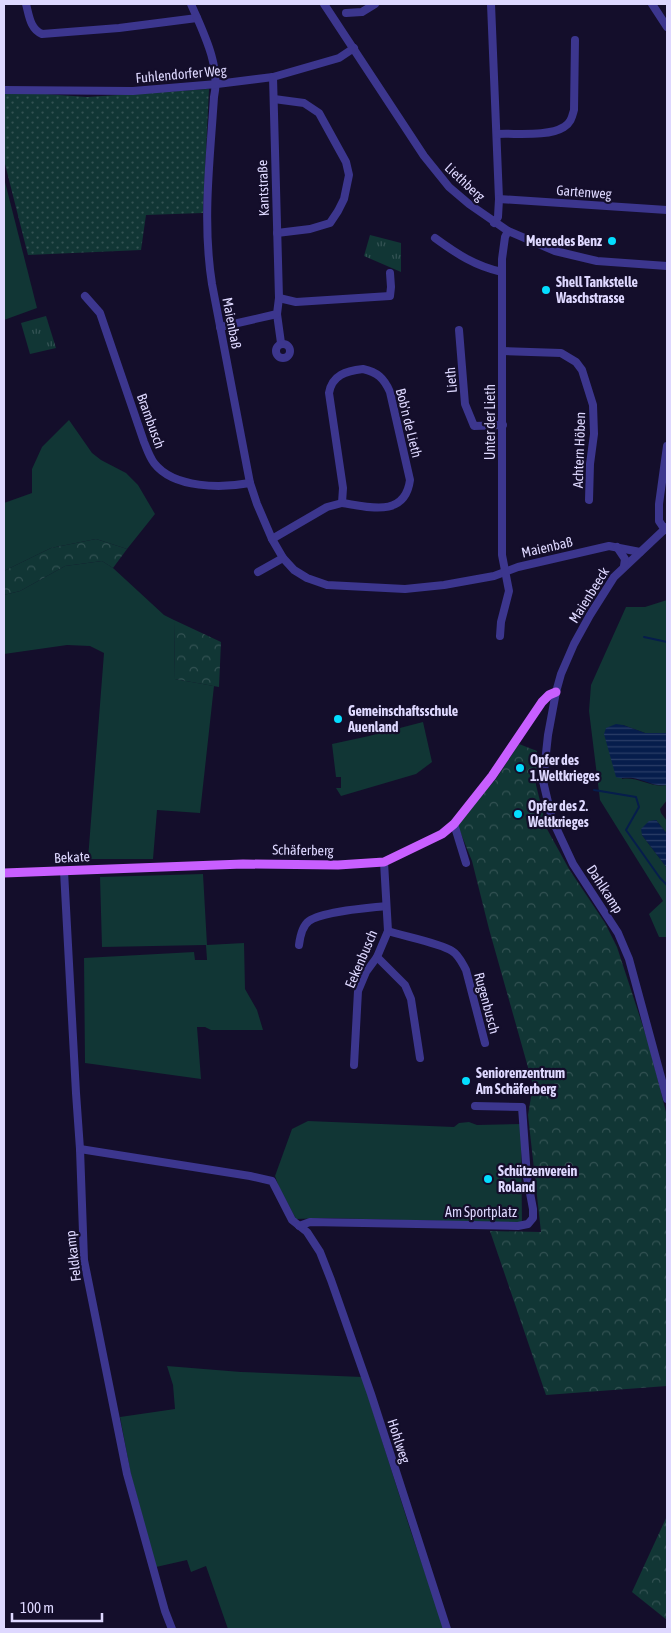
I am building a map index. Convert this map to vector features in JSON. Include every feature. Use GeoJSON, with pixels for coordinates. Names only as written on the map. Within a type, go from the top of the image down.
{"type":"FeatureCollection","features":[{"type":"Feature","properties":{"kind":"main road","name":"Schäferberg"},"geometry":{"type":"LineString","coordinates":[[141,867],[278,863],[338,865],[384,862],[442,834],[454,824],[492,776],[542,702],[549,695],[556,692]]}},
{"type":"Feature","properties":{"kind":"main road","name":"Bekate"},"geometry":{"type":"LineString","coordinates":[[4,873],[141,867]]}},
{"type":"Feature","properties":{"kind":"street"},"geometry":{"type":"LineString","coordinates":[[26,4],[32,26],[37,32],[42,34],[119,28],[197,18]]}},
{"type":"Feature","properties":{"kind":"street"},"geometry":{"type":"LineString","coordinates":[[191,4],[207,42],[217,84]]}},
{"type":"Feature","properties":{"kind":"street","name":"Liethberg"},"geometry":{"type":"LineString","coordinates":[[324,4],[432,168],[459,196],[494,223],[555,251],[580,258],[614,263],[667,266]]}},
{"type":"Feature","properties":{"kind":"street"},"geometry":{"type":"LineString","coordinates":[[346,14],[362,12],[375,4]]}},
{"type":"Feature","properties":{"kind":"street"},"geometry":{"type":"LineString","coordinates":[[490,4],[499,199],[498,217],[494,223]]}},
{"type":"Feature","properties":{"kind":"street"},"geometry":{"type":"LineString","coordinates":[[652,4],[667,27]]}},
{"type":"Feature","properties":{"kind":"street"},"geometry":{"type":"LineString","coordinates":[[497,134],[550,133],[565,127],[571,121],[574,110],[575,40]]}},
{"type":"Feature","properties":{"kind":"street","name":"Fuhlendorfer Weg"},"geometry":{"type":"LineString","coordinates":[[4,90],[133,92],[217,84],[273,77],[339,58],[354,48]]}},
{"type":"Feature","properties":{"kind":"street","name":"Kantstraße"},"geometry":{"type":"LineString","coordinates":[[273,77],[279,298],[277,314],[281,343]]}},
{"type":"Feature","properties":{"kind":"street","name":"Maienbaß"},"geometry":{"type":"LineString","coordinates":[[217,84],[214,97],[206,211],[209,266],[250,483],[272,539],[283,558],[294,570],[307,578],[327,585],[417,588],[444,586],[494,576],[540,561],[609,546],[640,552]]}},
{"type":"Feature","properties":{"kind":"street"},"geometry":{"type":"LineString","coordinates":[[274,99],[304,103],[319,114],[346,162],[349,175],[344,199],[330,223],[310,229],[277,233]]}},
{"type":"Feature","properties":{"kind":"street","name":"Gartenweg"},"geometry":{"type":"LineString","coordinates":[[499,199],[667,210]]}},
{"type":"Feature","properties":{"kind":"street","name":"Unter der Lieth"},"geometry":{"type":"LineString","coordinates":[[500,636],[501,622],[510,591],[502,555],[502,251],[508,231]]}},
{"type":"Feature","properties":{"kind":"street"},"geometry":{"type":"LineString","coordinates":[[435,238],[451,250],[481,267],[502,272]]}},
{"type":"Feature","properties":{"kind":"street"},"geometry":{"type":"LineString","coordinates":[[279,298],[296,302],[390,296],[390,273]]}},
{"type":"Feature","properties":{"kind":"street","name":"Brambusch"},"geometry":{"type":"LineString","coordinates":[[85,296],[100,313],[144,442],[155,464],[169,475],[189,483],[208,486],[250,483]]}},
{"type":"Feature","properties":{"kind":"street"},"geometry":{"type":"LineString","coordinates":[[220,327],[277,314]]}},
{"type":"Feature","properties":{"kind":"street","name":"Lieth"},"geometry":{"type":"LineString","coordinates":[[459,330],[465,404],[474,426],[503,425]]}},
{"type":"Feature","properties":{"kind":"street","name":"Achtern Höben"},"geometry":{"type":"LineString","coordinates":[[502,351],[561,353],[576,362],[582,370],[593,404],[594,434],[590,464],[589,500]]}},
{"type":"Feature","properties":{"kind":"street","name":"Bob'n de Lieth"},"geometry":{"type":"LineString","coordinates":[[363,369],[373,371],[386,384],[390,392],[410,480],[409,489],[404,498],[397,504],[388,507],[369,508],[342,502],[343,488],[329,400],[330,386],[333,380],[342,374],[352,370],[363,369]]}},
{"type":"Feature","properties":{"kind":"street"},"geometry":{"type":"LineString","coordinates":[[666,529],[659,521],[659,504],[667,446]]}},
{"type":"Feature","properties":{"kind":"street"},"geometry":{"type":"LineString","coordinates":[[272,539],[327,507],[342,502]]}},
{"type":"Feature","properties":{"kind":"street","name":"Maienbeeck"},"geometry":{"type":"LineString","coordinates":[[556,692],[561,674],[590,615],[614,576],[666,529]]}},
{"type":"Feature","properties":{"kind":"street"},"geometry":{"type":"LineString","coordinates":[[617,547],[625,559],[624,566]]}},
{"type":"Feature","properties":{"kind":"street"},"geometry":{"type":"LineString","coordinates":[[258,572],[283,558]]}},
{"type":"Feature","properties":{"kind":"street","name":"Dahlkamp"},"geometry":{"type":"LineString","coordinates":[[556,692],[548,735],[543,781],[552,819],[573,864],[618,933],[629,959],[667,1098]]}},
{"type":"Feature","properties":{"kind":"street"},"geometry":{"type":"LineString","coordinates":[[454,824],[466,863]]}},
{"type":"Feature","properties":{"kind":"street","name":"Eekenbusch"},"geometry":{"type":"LineString","coordinates":[[354,1065],[358,991],[366,972],[377,957],[388,931],[384,862]]}},
{"type":"Feature","properties":{"kind":"street","name":"Feldkamp"},"geometry":{"type":"LineString","coordinates":[[64,871],[80,1149],[84,1260],[127,1474],[165,1611],[172,1629]]}},
{"type":"Feature","properties":{"kind":"street"},"geometry":{"type":"LineString","coordinates":[[299,945],[303,928],[310,920],[324,915],[386,906]]}},
{"type":"Feature","properties":{"kind":"street","name":"Rugenbusch"},"geometry":{"type":"LineString","coordinates":[[388,931],[442,947],[452,951],[461,960],[466,970],[485,1043]]}},
{"type":"Feature","properties":{"kind":"street"},"geometry":{"type":"LineString","coordinates":[[377,957],[405,985],[411,999],[420,1058]]}},
{"type":"Feature","properties":{"kind":"street","name":"Am Sportplatz"},"geometry":{"type":"LineString","coordinates":[[299,1226],[310,1222],[508,1226],[528,1224],[533,1218],[533,1209],[527,1177],[522,1107],[475,1106]]}},
{"type":"Feature","properties":{"kind":"street"},"geometry":{"type":"LineString","coordinates":[[80,1149],[272,1181],[292,1220],[299,1226]]}},
{"type":"Feature","properties":{"kind":"street","name":"Hohlweg"},"geometry":{"type":"LineString","coordinates":[[299,1226],[305,1230],[314,1242],[324,1262],[371,1394],[447,1629]]}},
{"type":"Feature","properties":{"kind":"green space"},"geometry":{"type":"Polygon","coordinates":[[[209,89],[203,213],[146,215],[141,250],[28,255],[4,160],[4,91],[87,97],[209,89]]]}},
{"type":"Feature","properties":{"kind":"green space"},"geometry":{"type":"Polygon","coordinates":[[[4,178],[37,308],[4,320],[4,178]]]}},
{"type":"Feature","properties":{"kind":"green space"},"geometry":{"type":"Polygon","coordinates":[[[370,235],[401,243],[401,272],[364,256],[370,235]]]}},
{"type":"Feature","properties":{"kind":"green space"},"geometry":{"type":"Polygon","coordinates":[[[46,316],[56,348],[30,354],[21,323],[46,316]]]}},
{"type":"Feature","properties":{"kind":"green space"},"geometry":{"type":"Polygon","coordinates":[[[69,420],[92,453],[126,473],[138,485],[155,514],[127,549],[96,539],[51,548],[4,571],[4,503],[32,493],[32,469],[42,447],[69,420]]]}},
{"type":"Feature","properties":{"kind":"green space"},"geometry":{"type":"Polygon","coordinates":[[[96,539],[127,549],[113,568],[102,561],[65,566],[20,591],[4,595],[4,571],[51,548],[96,539]]]}},
{"type":"Feature","properties":{"kind":"green space"},"geometry":{"type":"Polygon","coordinates":[[[102,561],[113,568],[164,615],[174,620],[175,679],[214,686],[200,813],[157,810],[153,859],[88,859],[104,653],[90,646],[67,645],[4,654],[4,595],[20,591],[65,566],[102,561]]]}},
{"type":"Feature","properties":{"kind":"green space"},"geometry":{"type":"Polygon","coordinates":[[[667,600],[667,733],[645,733],[623,725],[622,779],[633,779],[660,785],[666,785],[667,783],[667,800],[660,809],[667,821],[667,834],[656,820],[642,835],[667,868],[667,937],[659,937],[649,914],[663,901],[600,800],[589,711],[591,685],[626,607],[645,607],[667,600]]]}},
{"type":"Feature","properties":{"kind":"green space"},"geometry":{"type":"Polygon","coordinates":[[[174,620],[221,642],[219,687],[175,679],[174,620]]]}},
{"type":"Feature","properties":{"kind":"green space"},"geometry":{"type":"Polygon","coordinates":[[[423,722],[432,762],[416,774],[341,796],[336,788],[341,788],[341,777],[336,777],[332,744],[423,722]]]}},
{"type":"Feature","properties":{"kind":"green space"},"geometry":{"type":"Polygon","coordinates":[[[519,744],[537,751],[536,785],[547,829],[569,869],[605,923],[617,947],[649,1045],[667,1116],[667,1386],[546,1395],[490,1231],[541,1232],[528,1115],[533,1085],[472,861],[457,824],[496,779],[519,744]]]}},
{"type":"Feature","properties":{"kind":"green space"},"geometry":{"type":"Polygon","coordinates":[[[203,874],[207,945],[244,943],[245,989],[257,1010],[263,1030],[211,1030],[205,1027],[197,1027],[201,1079],[85,1063],[84,958],[194,952],[195,960],[207,960],[206,945],[102,947],[100,877],[203,874]]]}},
{"type":"Feature","properties":{"kind":"green space"},"geometry":{"type":"Polygon","coordinates":[[[308,1121],[454,1127],[459,1123],[469,1122],[477,1125],[521,1124],[522,1223],[325,1218],[296,1219],[275,1176],[292,1129],[308,1121]]]}},
{"type":"Feature","properties":{"kind":"green space"},"geometry":{"type":"Polygon","coordinates":[[[167,1366],[241,1372],[362,1377],[410,1529],[444,1628],[228,1629],[206,1566],[191,1572],[187,1560],[156,1567],[131,1475],[120,1417],[175,1409],[173,1385],[167,1366]]]}},
{"type":"Feature","properties":{"kind":"green space"},"geometry":{"type":"Polygon","coordinates":[[[667,1516],[667,1620],[632,1592],[667,1516]]]}},
{"type":"Feature","properties":{"kind":"water"},"geometry":{"type":"Polygon","coordinates":[[[616,724],[645,733],[667,733],[666,785],[654,784],[633,778],[616,777],[604,734],[606,728],[616,724]]]}},
{"type":"Feature","properties":{"kind":"water"},"geometry":{"type":"Polygon","coordinates":[[[656,820],[667,834],[667,868],[642,835],[641,829],[649,821],[656,820]]]}},
{"type":"Feature","properties":{"kind":"waterway"},"geometry":{"type":"LineString","coordinates":[[644,637],[667,642]]}},
{"type":"Feature","properties":{"kind":"waterway"},"geometry":{"type":"LineString","coordinates":[[594,790],[636,797],[639,807],[626,830],[667,885]]}},
{"type":"Feature","properties":{"kind":"place","name":"Mercedes Benz"},"geometry":{"type":"Point","coordinates":[612,241]}},
{"type":"Feature","properties":{"kind":"place","name":"Shell Tankstelle Waschstrasse"},"geometry":{"type":"Point","coordinates":[546,290]}},
{"type":"Feature","properties":{"kind":"place","name":"Gemeinschaftsschule Auenland"},"geometry":{"type":"Point","coordinates":[338,719]}},
{"type":"Feature","properties":{"kind":"place","name":"Opfer des 1.Weltkrieges"},"geometry":{"type":"Point","coordinates":[520,768]}},
{"type":"Feature","properties":{"kind":"place","name":"Opfer des 2. Weltkrieges"},"geometry":{"type":"Point","coordinates":[518,814]}},
{"type":"Feature","properties":{"kind":"place","name":"Seniorenzentrum Am Schäferberg"},"geometry":{"type":"Point","coordinates":[466,1081]}},
{"type":"Feature","properties":{"kind":"place","name":"Schützenverein Roland"},"geometry":{"type":"Point","coordinates":[488,1179]}}]}
